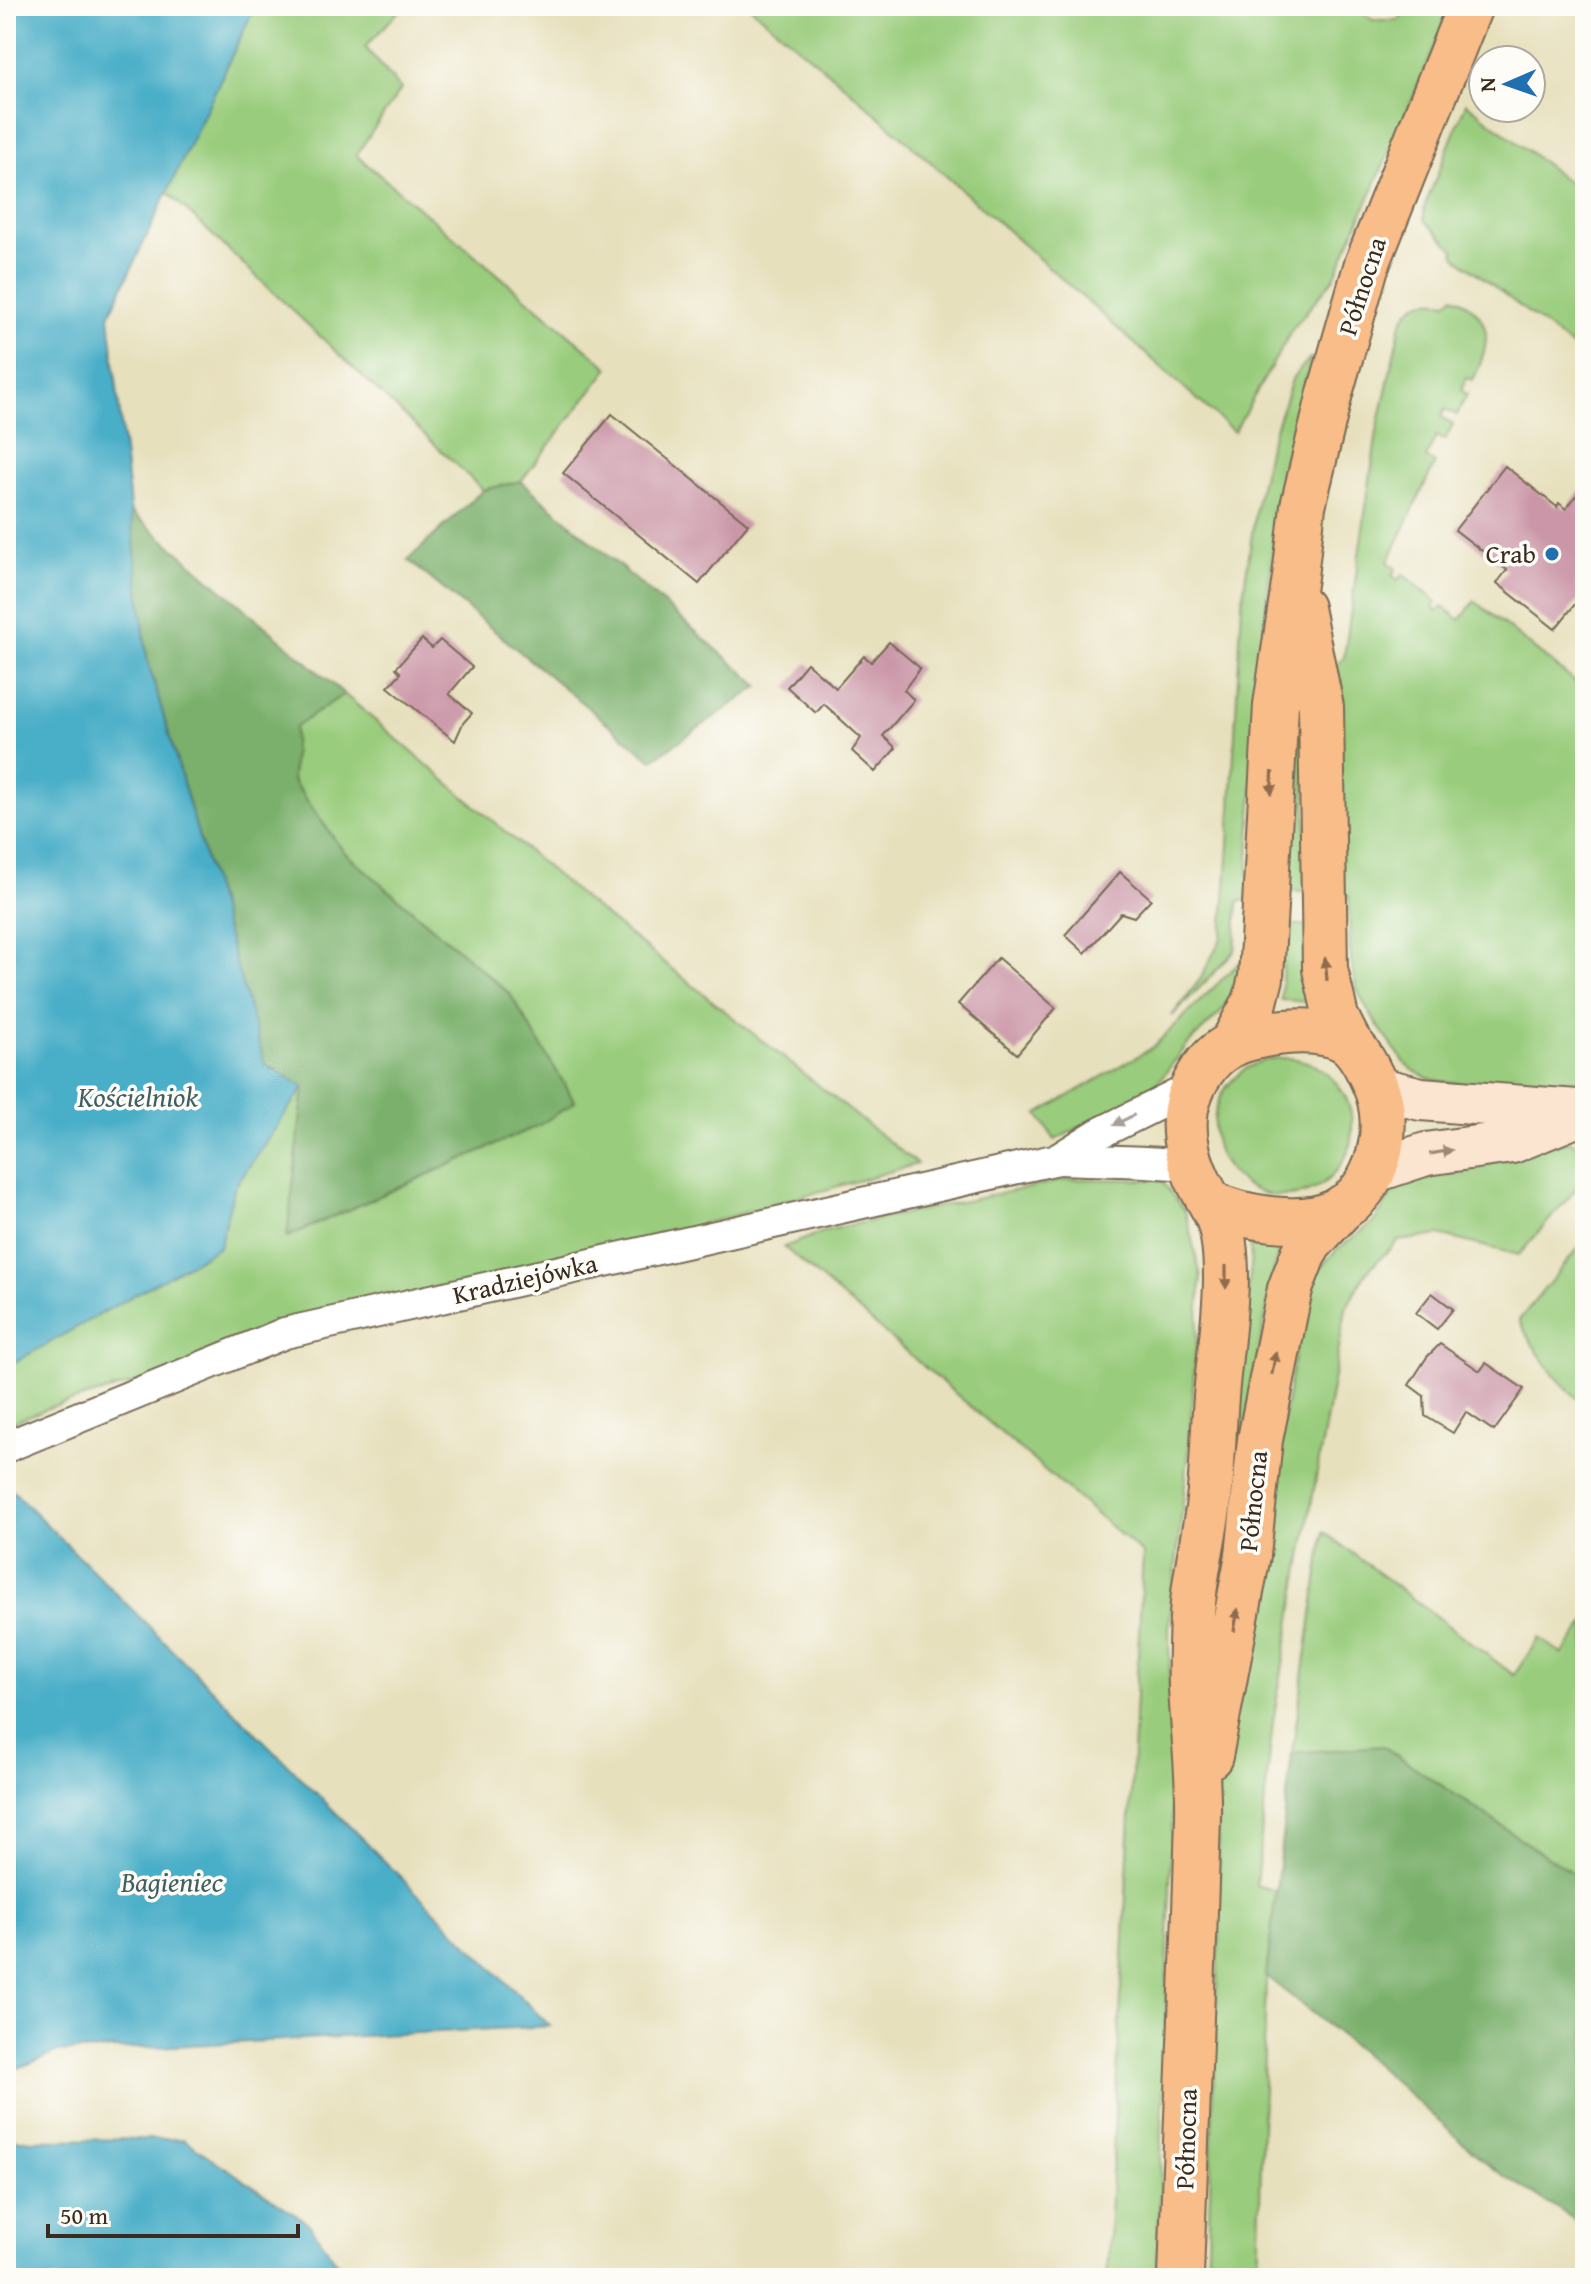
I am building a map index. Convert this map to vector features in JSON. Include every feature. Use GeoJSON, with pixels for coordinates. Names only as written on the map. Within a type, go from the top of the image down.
{"type":"FeatureCollection","features":[{"type":"Feature","properties":{"kind":"main road","name":"Północna"},"geometry":{"type":"LineString","coordinates":[[1232,1044],[1255,1002],[1261,978],[1276,705],[1303,506],[1350,319],[1387,213],[1470,6]]}},
{"type":"Feature","properties":{"kind":"main road","name":"Północna"},"geometry":{"type":"LineString","coordinates":[[1295,577],[1321,707],[1325,969],[1336,1017],[1349,1043]]}},
{"type":"Feature","properties":{"kind":"main road"},"geometry":{"type":"LineString","coordinates":[[1298,1032],[1323,1033],[1349,1043],[1360,1056],[1376,1088],[1381,1101],[1384,1130],[1372,1172],[1343,1207],[1322,1217],[1268,1219],[1236,1213],[1201,1184],[1187,1150],[1185,1132],[1188,1101],[1193,1087],[1213,1057],[1232,1044],[1253,1037],[1298,1032]]}},
{"type":"Feature","properties":{"kind":"main road"},"geometry":{"type":"LineString","coordinates":[[1376,1088],[1407,1097],[1445,1102],[1585,1112]]}},
{"type":"Feature","properties":{"kind":"main road"},"geometry":{"type":"LineString","coordinates":[[1372,1172],[1426,1154],[1512,1142],[1585,1112]]}},
{"type":"Feature","properties":{"kind":"main road","name":"Północna"},"geometry":{"type":"LineString","coordinates":[[1181,2278],[1198,1809],[1191,1682],[1192,1612],[1209,1501],[1226,1276],[1223,1235],[1201,1184]]}},
{"type":"Feature","properties":{"kind":"main road","name":"Północna"},"geometry":{"type":"LineString","coordinates":[[1198,1809],[1225,1685],[1248,1555],[1260,1440],[1287,1301],[1310,1243],[1343,1207]]}},
{"type":"Feature","properties":{"kind":"street","name":"Kradziejówka"},"geometry":{"type":"LineString","coordinates":[[1058,1159],[1098,1134],[1193,1087]]}},
{"type":"Feature","properties":{"kind":"street","name":"Kradziejówka"},"geometry":{"type":"LineString","coordinates":[[6,1447],[285,1333],[1058,1159],[1147,1160],[1201,1184]]}},
{"type":"Feature","properties":{"kind":"green space"},"geometry":{"type":"Polygon","coordinates":[[[255,6],[404,6],[365,47],[401,89],[356,155],[609,368],[521,481],[483,490],[167,192],[255,6]]]}},
{"type":"Feature","properties":{"kind":"green space"},"geometry":{"type":"Polygon","coordinates":[[[749,6],[1353,6],[1373,20],[1399,20],[1407,6],[1450,6],[1334,278],[1293,328],[1234,432],[845,86],[749,6]]]}},
{"type":"Feature","properties":{"kind":"green space"},"geometry":{"type":"Polygon","coordinates":[[[1466,103],[1467,124],[1493,124],[1585,195],[1585,357],[1455,256],[1454,249],[1424,220],[1424,208],[1466,103]]]}},
{"type":"Feature","properties":{"kind":"green space"},"geometry":{"type":"Polygon","coordinates":[[[1454,296],[1477,313],[1486,332],[1486,343],[1473,380],[1467,378],[1461,390],[1467,394],[1457,415],[1445,409],[1441,417],[1453,424],[1445,440],[1436,436],[1426,458],[1435,463],[1388,562],[1396,569],[1392,575],[1398,580],[1403,574],[1437,602],[1433,608],[1438,612],[1443,607],[1460,620],[1475,601],[1585,690],[1585,1079],[1527,1085],[1482,1085],[1442,1081],[1415,1071],[1405,1063],[1377,1024],[1359,993],[1350,950],[1349,895],[1340,895],[1337,664],[1344,658],[1377,432],[1404,319],[1418,304],[1447,302],[1454,296]]]}},
{"type":"Feature","properties":{"kind":"green space"},"geometry":{"type":"Polygon","coordinates":[[[1311,357],[1283,470],[1264,624],[1247,900],[1238,902],[1235,951],[1171,1017],[1201,978],[1222,937],[1242,602],[1257,500],[1269,446],[1293,377],[1311,357]]]}},
{"type":"Feature","properties":{"kind":"green space"},"geometry":{"type":"Polygon","coordinates":[[[521,481],[759,686],[652,760],[408,560],[483,490],[521,481]]]}},
{"type":"Feature","properties":{"kind":"green space"},"geometry":{"type":"Polygon","coordinates":[[[130,511],[344,694],[295,727],[292,780],[344,852],[510,994],[575,1102],[539,1125],[287,1237],[304,1088],[265,1064],[147,659],[130,511]]]}},
{"type":"Feature","properties":{"kind":"green space"},"geometry":{"type":"Polygon","coordinates":[[[344,694],[583,898],[917,1164],[51,1407],[6,1425],[6,1367],[219,1247],[234,1188],[304,1087],[288,1237],[539,1125],[575,1102],[510,994],[344,852],[292,780],[295,727],[344,694]]]}},
{"type":"Feature","properties":{"kind":"green space"},"geometry":{"type":"Polygon","coordinates":[[[1297,703],[1304,703],[1307,892],[1287,891],[1297,703]]]}},
{"type":"Feature","properties":{"kind":"green space"},"geometry":{"type":"Polygon","coordinates":[[[1285,925],[1306,925],[1304,992],[1307,1002],[1281,1000],[1285,925]]]}},
{"type":"Feature","properties":{"kind":"green space"},"geometry":{"type":"Polygon","coordinates":[[[1246,956],[1241,979],[1220,1013],[1188,1044],[1152,1090],[1055,1140],[1038,1114],[1153,1047],[1246,956]]]}},
{"type":"Feature","properties":{"kind":"green space"},"geometry":{"type":"Polygon","coordinates":[[[1283,1058],[1309,1063],[1332,1078],[1347,1101],[1352,1127],[1347,1153],[1332,1176],[1309,1191],[1283,1196],[1257,1191],[1234,1176],[1219,1153],[1214,1127],[1219,1101],[1234,1078],[1257,1063],[1283,1058]]]}},
{"type":"Feature","properties":{"kind":"green space"},"geometry":{"type":"Polygon","coordinates":[[[1571,1141],[1585,1152],[1577,1188],[1519,1255],[1439,1235],[1398,1241],[1367,1271],[1346,1308],[1273,1721],[1256,1885],[1276,1891],[1266,1976],[1258,2278],[1207,2278],[1219,1933],[1217,1792],[1298,1336],[1315,1273],[1336,1250],[1374,1222],[1405,1174],[1571,1141]]]}},
{"type":"Feature","properties":{"kind":"green space"},"geometry":{"type":"Polygon","coordinates":[[[1070,1179],[1161,1180],[1185,1211],[1201,1277],[1188,1457],[1169,1627],[1172,1822],[1157,2278],[1107,2278],[1143,1554],[784,1247],[828,1230],[1070,1179]]]}},
{"type":"Feature","properties":{"kind":"green space"},"geometry":{"type":"Polygon","coordinates":[[[1585,1240],[1585,1404],[1548,1366],[1519,1320],[1585,1240]]]}},
{"type":"Feature","properties":{"kind":"green space"},"geometry":{"type":"Polygon","coordinates":[[[1250,1245],[1278,1250],[1240,1450],[1211,1684],[1208,1611],[1223,1553],[1232,1415],[1251,1266],[1250,1245]]]}},
{"type":"Feature","properties":{"kind":"green space"},"geometry":{"type":"Polygon","coordinates":[[[1324,1532],[1514,1675],[1539,1638],[1563,1654],[1585,1623],[1585,1880],[1383,1746],[1292,1753],[1324,1532]]]}},
{"type":"Feature","properties":{"kind":"green space"},"geometry":{"type":"Polygon","coordinates":[[[1383,1746],[1585,1880],[1585,2226],[1488,2165],[1360,2051],[1266,1976],[1292,1753],[1383,1746]]]}},
{"type":"Feature","properties":{"kind":"water","name":"Kościelniok"},"geometry":{"type":"Polygon","coordinates":[[[6,6],[255,6],[109,316],[147,659],[265,1064],[304,1087],[234,1188],[219,1247],[6,1367],[6,6]]]}},
{"type":"Feature","properties":{"kind":"water","name":"Bagieniec"},"geometry":{"type":"Polygon","coordinates":[[[10,1488],[550,2026],[58,2052],[6,2073],[6,1490],[10,1488]]]}},
{"type":"Feature","properties":{"kind":"water"},"geometry":{"type":"Polygon","coordinates":[[[183,2139],[308,2223],[348,2278],[6,2278],[6,2140],[183,2139]]]}},
{"type":"Feature","properties":{"kind":"building"},"geometry":{"type":"Polygon","coordinates":[[[612,414],[748,524],[699,584],[563,473],[612,414]]]}},
{"type":"Feature","properties":{"kind":"building"},"geometry":{"type":"Polygon","coordinates":[[[1505,466],[1557,507],[1559,503],[1566,509],[1585,484],[1585,592],[1555,629],[1497,583],[1507,570],[1455,530],[1505,466]]]}},
{"type":"Feature","properties":{"kind":"building"},"geometry":{"type":"Polygon","coordinates":[[[422,639],[432,648],[440,640],[472,667],[449,694],[472,713],[463,723],[455,741],[388,687],[401,673],[396,668],[422,639]]]}},
{"type":"Feature","properties":{"kind":"building"},"geometry":{"type":"Polygon","coordinates":[[[889,642],[920,668],[904,690],[914,700],[883,736],[896,748],[875,772],[852,751],[861,738],[824,704],[816,713],[787,687],[807,663],[836,688],[864,656],[871,662],[889,642]]]}},
{"type":"Feature","properties":{"kind":"building"},"geometry":{"type":"Polygon","coordinates":[[[1120,872],[1151,899],[1134,917],[1121,913],[1085,953],[1065,935],[1120,872]]]}},
{"type":"Feature","properties":{"kind":"building"},"geometry":{"type":"Polygon","coordinates":[[[998,958],[1056,1008],[1017,1054],[958,1004],[998,958]]]}},
{"type":"Feature","properties":{"kind":"building"},"geometry":{"type":"Polygon","coordinates":[[[1432,1293],[1453,1309],[1437,1329],[1416,1313],[1432,1293]]]}},
{"type":"Feature","properties":{"kind":"building"},"geometry":{"type":"Polygon","coordinates":[[[1440,1344],[1480,1371],[1486,1363],[1524,1389],[1494,1431],[1466,1412],[1453,1433],[1425,1416],[1424,1396],[1409,1385],[1427,1357],[1440,1344]]]}},
{"type":"Feature","properties":{"kind":"place","name":"Crab"},"geometry":{"type":"Point","coordinates":[1552,554]}}]}
